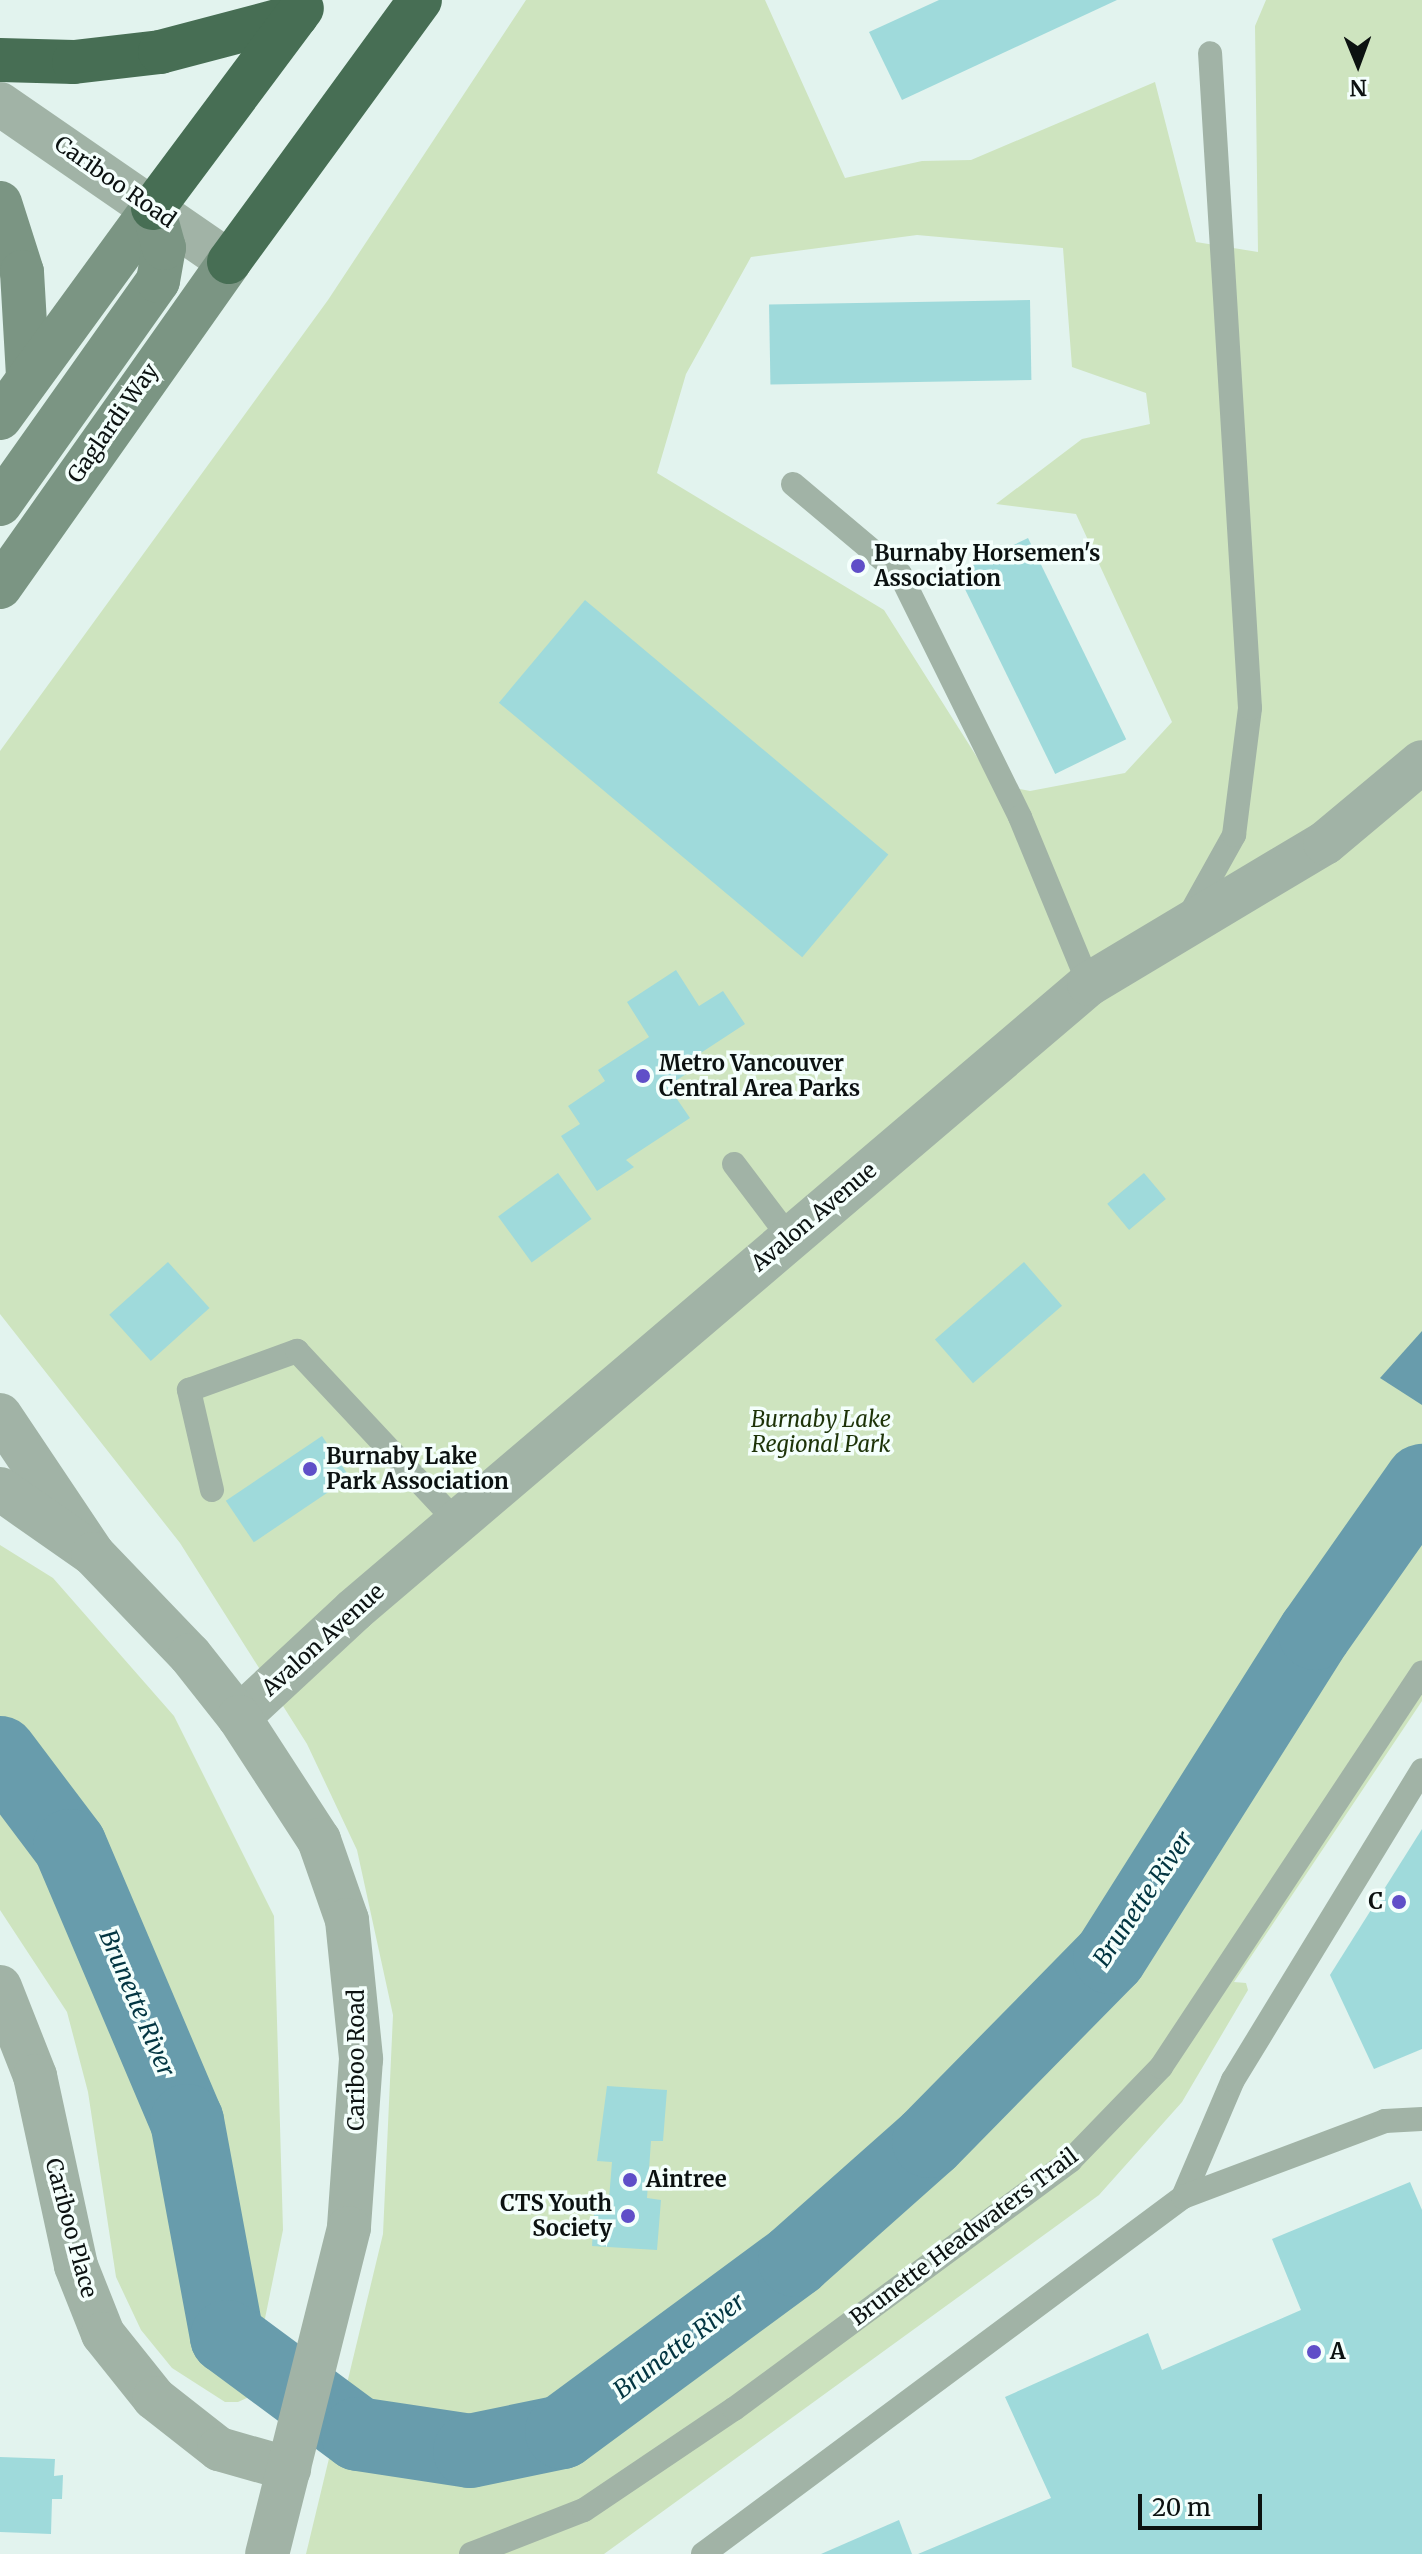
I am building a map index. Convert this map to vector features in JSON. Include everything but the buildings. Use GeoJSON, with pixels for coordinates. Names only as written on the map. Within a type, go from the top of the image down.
{"type":"FeatureCollection","features":[{"type":"Feature","properties":{"kind":"highway"},"geometry":{"type":"LineString","coordinates":[[229,262],[420,0]]}},
{"type":"Feature","properties":{"kind":"highway"},"geometry":{"type":"LineString","coordinates":[[0,60],[74,62],[160,52],[302,8]]}},
{"type":"Feature","properties":{"kind":"highway"},"geometry":{"type":"LineString","coordinates":[[153,208],[302,8]]}},
{"type":"Feature","properties":{"kind":"main road"},"geometry":{"type":"LineString","coordinates":[[0,203],[22,272],[28,376]]}},
{"type":"Feature","properties":{"kind":"main road"},"geometry":{"type":"LineString","coordinates":[[0,418],[153,208]]}},
{"type":"Feature","properties":{"kind":"main road"},"geometry":{"type":"LineString","coordinates":[[0,504],[158,281],[164,248],[153,208]]}},
{"type":"Feature","properties":{"kind":"main road","name":"Gaglardi Way"},"geometry":{"type":"LineString","coordinates":[[0,587],[229,262]]}},
{"type":"Feature","properties":{"kind":"street","name":"Cariboo Road"},"geometry":{"type":"LineString","coordinates":[[0,104],[229,262]]}},
{"type":"Feature","properties":{"kind":"street","name":"Avalon Avenue"},"geometry":{"type":"LineString","coordinates":[[239,1717],[457,1522],[1089,984],[1325,843],[1422,762]]}},
{"type":"Feature","properties":{"kind":"street"},"geometry":{"type":"LineString","coordinates":[[0,1415],[93,1554]]}},
{"type":"Feature","properties":{"kind":"street","name":"Cariboo Road"},"geometry":{"type":"LineString","coordinates":[[0,1489],[93,1554],[239,1717],[319,1840],[351,1946],[361,2059],[349,2228],[273,2544]]}},
{"type":"Feature","properties":{"kind":"street","name":"Cariboo Place"},"geometry":{"type":"LineString","coordinates":[[0,1987],[35,2076],[74,2256],[103,2334],[154,2398],[219,2449],[289,2469]]}},
{"type":"Feature","properties":{"kind":"lane"},"geometry":{"type":"LineString","coordinates":[[1179,933],[1234,835],[1250,708],[1210,53]]}},
{"type":"Feature","properties":{"kind":"lane"},"geometry":{"type":"LineString","coordinates":[[793,484],[900,574],[1020,817],[1089,984]]}},
{"type":"Feature","properties":{"kind":"lane"},"geometry":{"type":"LineString","coordinates":[[734,1164],[790,1238]]}},
{"type":"Feature","properties":{"kind":"lane"},"geometry":{"type":"LineString","coordinates":[[212,1490],[189,1390],[297,1351],[457,1522]]}},
{"type":"Feature","properties":{"kind":"lane","name":"Brunette Headwaters Trail"},"geometry":{"type":"LineString","coordinates":[[471,2554],[584,2510],[734,2409],[1070,2161],[1161,2067],[1422,1673]]}},
{"type":"Feature","properties":{"kind":"lane"},"geometry":{"type":"LineString","coordinates":[[1183,2197],[1233,2080],[1422,1770]]}},
{"type":"Feature","properties":{"kind":"lane"},"geometry":{"type":"LineString","coordinates":[[703,2554],[1183,2197],[1385,2121],[1422,2119]]}},
{"type":"Feature","properties":{"kind":"green space","name":"Burnaby Lake Regional Park"},"geometry":{"type":"Polygon","coordinates":[[[526,0],[765,0],[845,178],[922,161],[971,160],[1155,82],[1196,242],[1258,252],[1255,26],[1266,0],[1422,0],[1422,1701],[1234,1982],[1246,1983],[1248,1990],[1182,2102],[1099,2195],[604,2554],[306,2554],[383,2234],[393,2015],[357,1850],[307,1744],[180,1543],[0,1314],[0,751],[328,300],[526,0]],[[917,235],[751,257],[686,374],[657,473],[884,610],[994,784],[1030,791],[1125,773],[1172,722],[1076,514],[996,504],[1082,439],[1150,424],[1146,393],[1072,367],[1063,248],[917,235]]]}},
{"type":"Feature","properties":{"kind":"green space"},"geometry":{"type":"Polygon","coordinates":[[[0,1545],[53,1578],[174,1716],[274,1916],[283,2230],[249,2397],[238,2402],[225,2402],[172,2368],[141,2330],[116,2277],[88,2092],[67,2012],[0,1910],[0,1545]]]}},
{"type":"Feature","properties":{"kind":"water"},"geometry":{"type":"Polygon","coordinates":[[[1422,1331],[1422,1405],[1380,1378],[1422,1331]]]}},
{"type":"Feature","properties":{"kind":"waterway","name":"Brunette River"},"geometry":{"type":"LineString","coordinates":[[0,1753],[70,1846],[187,2121],[227,2337],[358,2434],[470,2451],[562,2432],[795,2260],[929,2141],[1110,1957],[1315,1633],[1422,1481]]}},
{"type":"Feature","properties":{"kind":"place","name":"Burnaby Horsemen's Association"},"geometry":{"type":"Point","coordinates":[858,566]}},
{"type":"Feature","properties":{"kind":"place","name":"Metro Vancouver Central Area Parks"},"geometry":{"type":"Point","coordinates":[643,1076]}},
{"type":"Feature","properties":{"kind":"place","name":"Burnaby Lake Park Association"},"geometry":{"type":"Point","coordinates":[310,1469]}},
{"type":"Feature","properties":{"kind":"place","name":"C"},"geometry":{"type":"Point","coordinates":[1399,1902]}},
{"type":"Feature","properties":{"kind":"place","name":"Aintree"},"geometry":{"type":"Point","coordinates":[630,2180]}},
{"type":"Feature","properties":{"kind":"place","name":"CTS Youth Society"},"geometry":{"type":"Point","coordinates":[628,2216]}},
{"type":"Feature","properties":{"kind":"place","name":"A"},"geometry":{"type":"Point","coordinates":[1314,2352]}}]}
